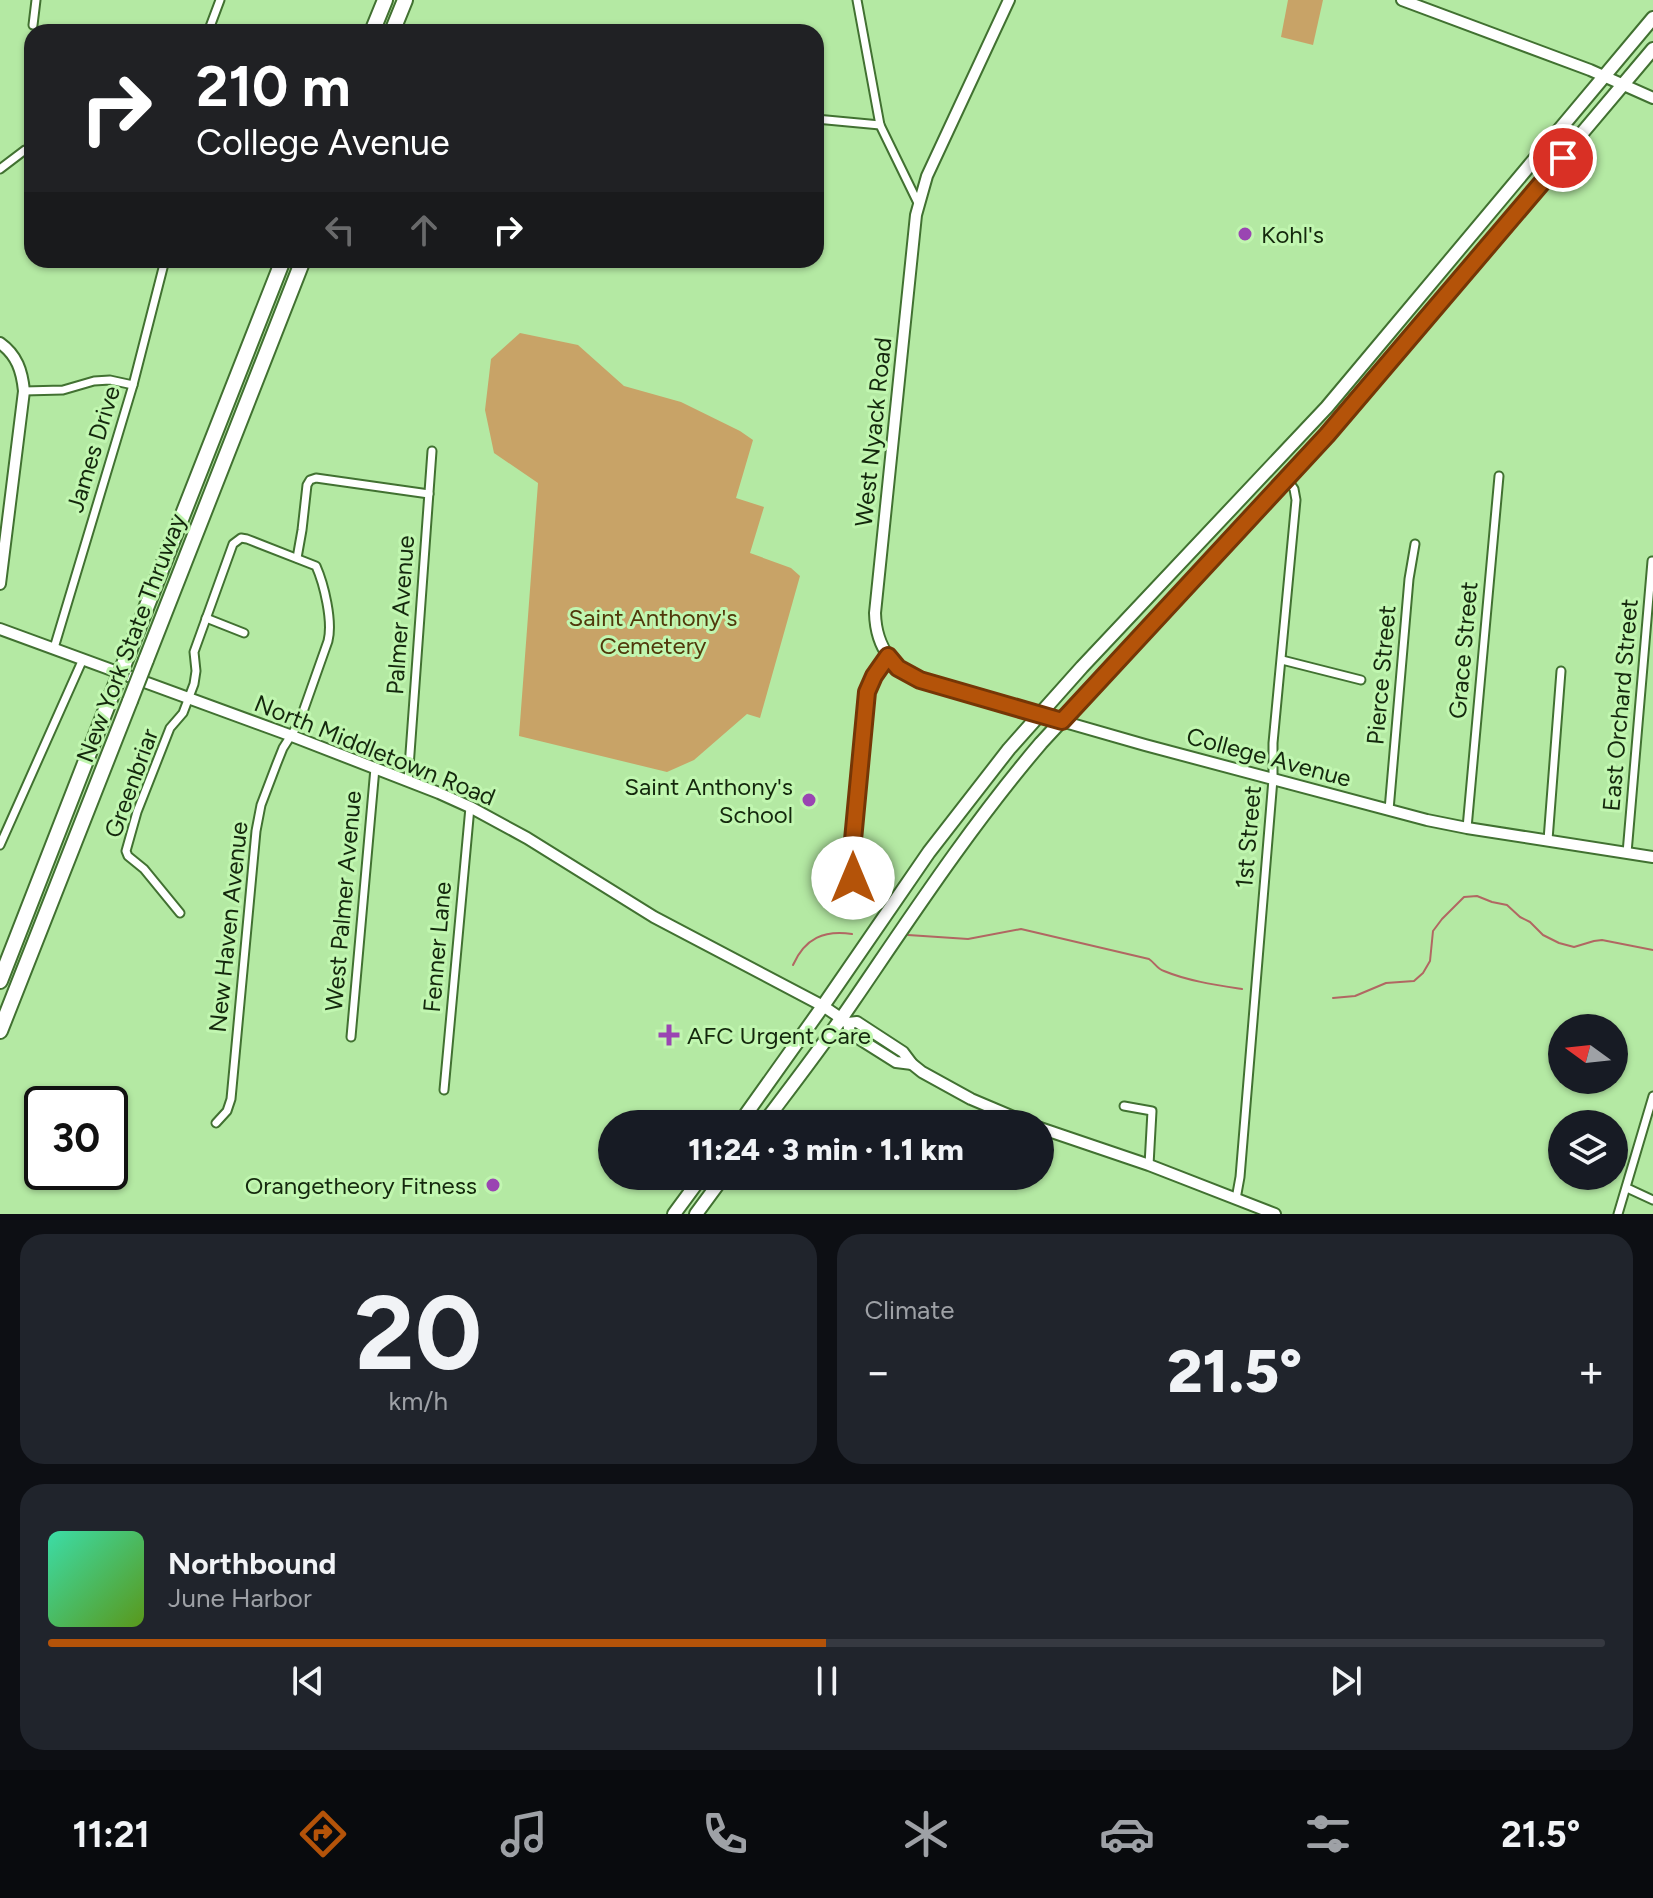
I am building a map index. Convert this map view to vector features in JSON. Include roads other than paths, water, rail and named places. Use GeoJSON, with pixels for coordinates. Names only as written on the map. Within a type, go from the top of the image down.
{"type":"FeatureCollection","features":[{"type":"Feature","properties":{"kind":"highway"},"geometry":{"type":"LineString","coordinates":[[375,24],[385,0]]}},
{"type":"Feature","properties":{"kind":"highway"},"geometry":{"type":"LineString","coordinates":[[395,24],[405,0]]}},
{"type":"Feature","properties":{"kind":"highway","name":"New York State Thruway"},"geometry":{"type":"LineString","coordinates":[[0,981],[280,268]]}},
{"type":"Feature","properties":{"kind":"highway","name":"New York State Thruway"},"geometry":{"type":"LineString","coordinates":[[0,1031],[300,268]]}},
{"type":"Feature","properties":{"kind":"main road"},"geometry":{"type":"LineString","coordinates":[[749,1110],[945,831],[992,770],[1039,714],[1322,412],[1653,18]]}},
{"type":"Feature","properties":{"kind":"main road"},"geometry":{"type":"LineString","coordinates":[[774,1110],[845,1021],[976,823],[1030,756],[1349,410],[1653,49]]}},
{"type":"Feature","properties":{"kind":"main road"},"geometry":{"type":"LineString","coordinates":[[674,1214],[692,1190]]}},
{"type":"Feature","properties":{"kind":"main road"},"geometry":{"type":"LineString","coordinates":[[696,1214],[714,1190]]}},
{"type":"Feature","properties":{"kind":"street"},"geometry":{"type":"LineString","coordinates":[[33,24],[36,0]]}},
{"type":"Feature","properties":{"kind":"street"},"geometry":{"type":"LineString","coordinates":[[211,24],[220,0]]}},
{"type":"Feature","properties":{"kind":"street"},"geometry":{"type":"LineString","coordinates":[[857,0],[880,125],[918,203]]}},
{"type":"Feature","properties":{"kind":"street","name":"West Nyack Road"},"geometry":{"type":"LineString","coordinates":[[888,656],[877,631],[876,603],[918,203],[933,163],[1009,0]]}},
{"type":"Feature","properties":{"kind":"street"},"geometry":{"type":"LineString","coordinates":[[1402,0],[1604,76],[1653,98]]}},
{"type":"Feature","properties":{"kind":"street"},"geometry":{"type":"LineString","coordinates":[[824,120],[880,125]]}},
{"type":"Feature","properties":{"kind":"street"},"geometry":{"type":"LineString","coordinates":[[0,169],[24,151]]}},
{"type":"Feature","properties":{"kind":"street","name":"James Drive"},"geometry":{"type":"LineString","coordinates":[[54,648],[133,385],[163,268]]}},
{"type":"Feature","properties":{"kind":"street"},"geometry":{"type":"LineString","coordinates":[[0,343],[14,356],[20,367],[24,391],[5,503],[0,584]]}},
{"type":"Feature","properties":{"kind":"street"},"geometry":{"type":"LineString","coordinates":[[24,391],[63,390],[110,380],[133,385]]}},
{"type":"Feature","properties":{"kind":"street","name":"Palmer Avenue"},"geometry":{"type":"LineString","coordinates":[[408,781],[432,451]]}},
{"type":"Feature","properties":{"kind":"street","name":"Grace Street"},"geometry":{"type":"LineString","coordinates":[[1467,828],[1499,476]]}},
{"type":"Feature","properties":{"kind":"street"},"geometry":{"type":"LineString","coordinates":[[189,697],[195,677],[194,652],[237,540],[247,539],[297,558],[307,485],[316,478],[429,494]]}},
{"type":"Feature","properties":{"kind":"street","name":"1st Street"},"geometry":{"type":"LineString","coordinates":[[1236,1199],[1296,500],[1294,489],[1287,479]]}},
{"type":"Feature","properties":{"kind":"street","name":"Pierce Street"},"geometry":{"type":"LineString","coordinates":[[1389,810],[1409,579],[1415,544]]}},
{"type":"Feature","properties":{"kind":"street","name":"New Haven Avenue"},"geometry":{"type":"LineString","coordinates":[[216,1123],[227,1111],[231,1099],[261,805],[283,748],[304,709],[330,630],[316,566],[297,558]]}},
{"type":"Feature","properties":{"kind":"street","name":"East Orchard Street"},"geometry":{"type":"LineString","coordinates":[[1627,853],[1652,561]]}},
{"type":"Feature","properties":{"kind":"street"},"geometry":{"type":"LineString","coordinates":[[206,618],[244,633]]}},
{"type":"Feature","properties":{"kind":"street","name":"North Middletown Road"},"geometry":{"type":"LineString","coordinates":[[0,629],[292,736],[470,807],[516,831],[654,917],[823,1006],[845,1021],[857,1022],[903,1052],[912,1064],[968,1097],[998,1110]]}},
{"type":"Feature","properties":{"kind":"street"},"geometry":{"type":"LineString","coordinates":[[853,878],[851,865],[867,692],[888,656]]}},
{"type":"Feature","properties":{"kind":"street","name":"College Avenue"},"geometry":{"type":"LineString","coordinates":[[888,656],[898,668],[912,677],[1389,810],[1467,828],[1653,857]]}},
{"type":"Feature","properties":{"kind":"street"},"geometry":{"type":"LineString","coordinates":[[0,845],[83,659]]}},
{"type":"Feature","properties":{"kind":"street"},"geometry":{"type":"LineString","coordinates":[[1282,660],[1361,680]]}},
{"type":"Feature","properties":{"kind":"street"},"geometry":{"type":"LineString","coordinates":[[1548,840],[1561,671]]}},
{"type":"Feature","properties":{"kind":"street","name":"Greenbriar"},"geometry":{"type":"LineString","coordinates":[[180,913],[126,851],[137,812],[170,728],[183,713],[189,697]]}},
{"type":"Feature","properties":{"kind":"street","name":"West Palmer Avenue"},"geometry":{"type":"LineString","coordinates":[[351,1037],[375,768]]}},
{"type":"Feature","properties":{"kind":"street","name":"Fenner Lane"},"geometry":{"type":"LineString","coordinates":[[444,1090],[470,807]]}},
{"type":"Feature","properties":{"kind":"street"},"geometry":{"type":"LineString","coordinates":[[1628,1184],[1653,1096]]}},
{"type":"Feature","properties":{"kind":"street"},"geometry":{"type":"LineString","coordinates":[[1124,1106],[1152,1111],[1149,1165]]}},
{"type":"Feature","properties":{"kind":"street"},"geometry":{"type":"LineString","coordinates":[[1054,1133],[1149,1165],[1275,1214]]}},
{"type":"Feature","properties":{"kind":"street"},"geometry":{"type":"LineString","coordinates":[[1628,1188],[1653,1200]]}},
{"type":"Feature","properties":{"kind":"street"},"geometry":{"type":"LineString","coordinates":[[1618,1214],[1626,1190]]}},
{"type":"Feature","properties":{"kind":"waterway"},"geometry":{"type":"LineString","coordinates":[[1333,998],[1355,996],[1386,983],[1414,981],[1430,961],[1433,931],[1464,897],[1477,896],[1507,905],[1543,935],[1559,943],[1574,947],[1602,940],[1653,950]]}},
{"type":"Feature","properties":{"kind":"waterway"},"geometry":{"type":"LineString","coordinates":[[908,935],[968,939],[1021,929],[1149,959],[1160,969],[1173,974],[1242,989]]}},
{"type":"Feature","properties":{"kind":"waterway"},"geometry":{"type":"LineString","coordinates":[[793,965],[803,948],[816,938],[833,933],[852,934]]}},
{"type":"Feature","properties":{"kind":"place","name":"Kohl's"},"geometry":{"type":"Point","coordinates":[1245,234]}},
{"type":"Feature","properties":{"kind":"place","name":"Saint Anthony's School"},"geometry":{"type":"Point","coordinates":[809,800]}},
{"type":"Feature","properties":{"kind":"place","name":"AFC Urgent Care"},"geometry":{"type":"Point","coordinates":[669,1035]}},
{"type":"Feature","properties":{"kind":"place","name":"Orangetheory Fitness"},"geometry":{"type":"Point","coordinates":[493,1185]}},
{"type":"Feature","properties":{"kind":"park label","name":"Saint Anthony's Cemetery"},"geometry":{"type":"Point","coordinates":[653,631]}}]}
